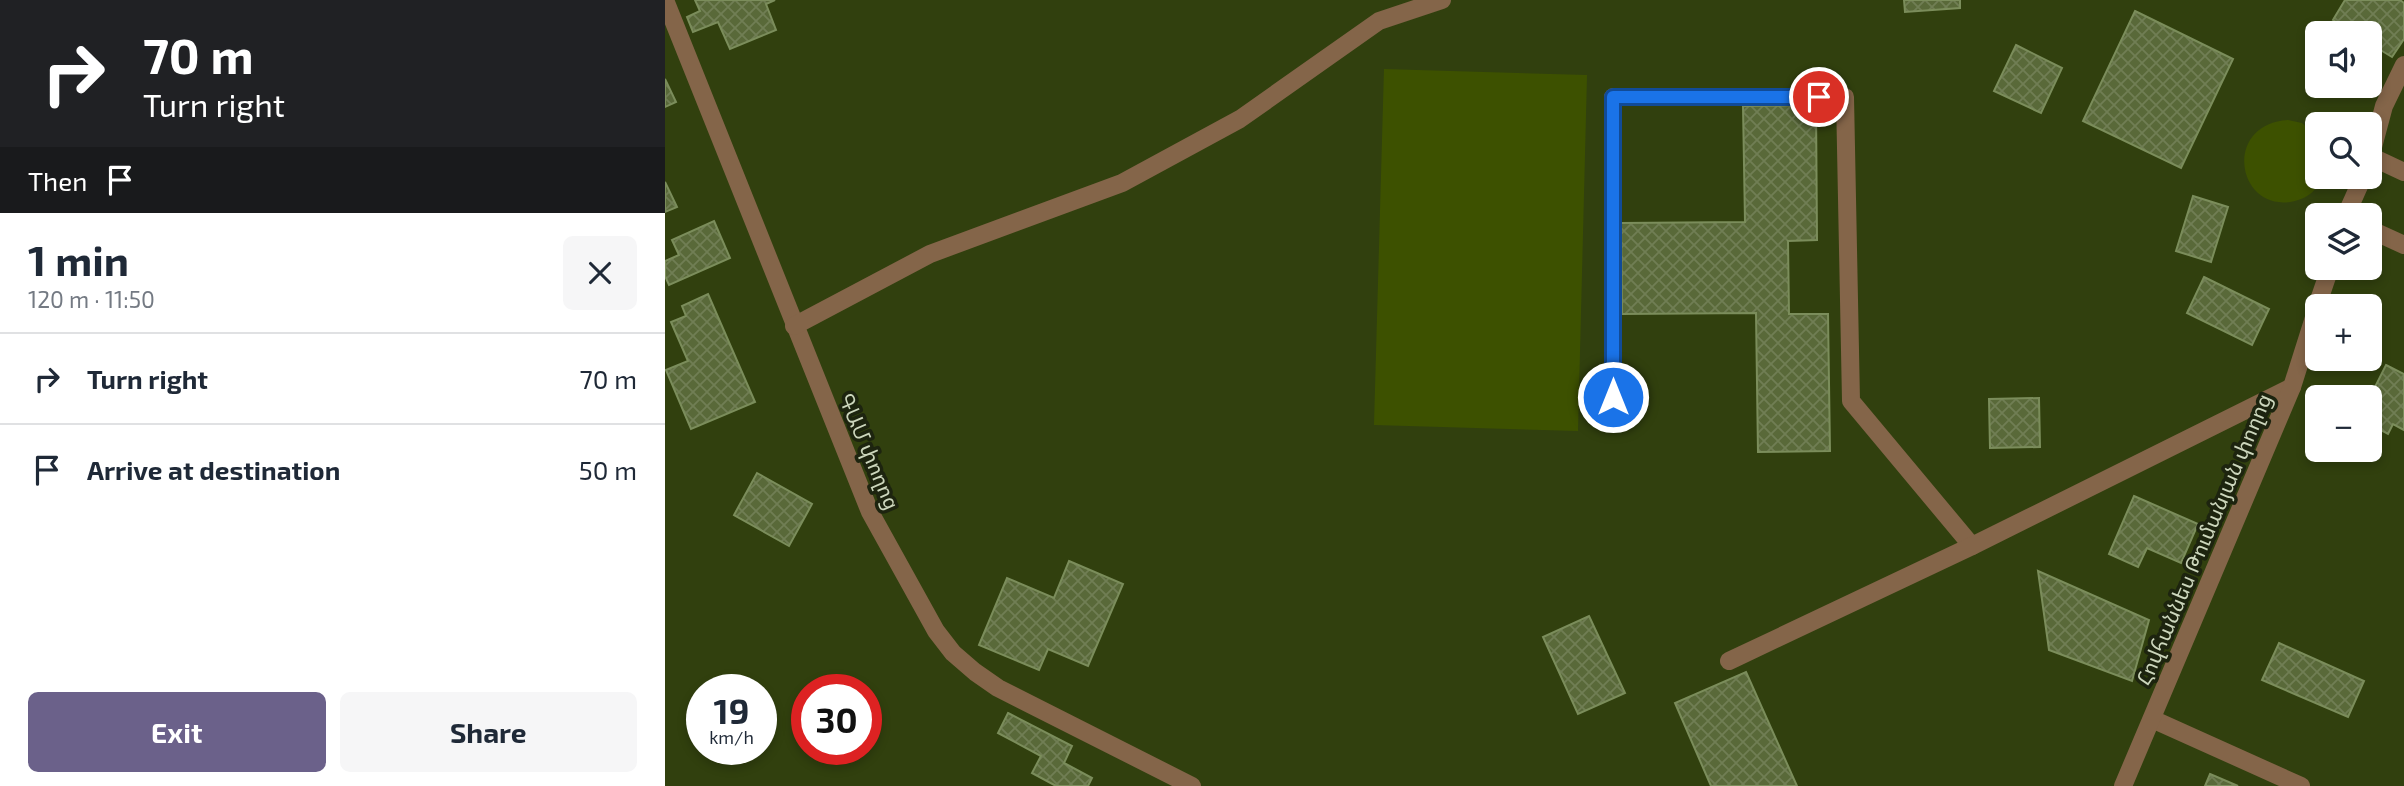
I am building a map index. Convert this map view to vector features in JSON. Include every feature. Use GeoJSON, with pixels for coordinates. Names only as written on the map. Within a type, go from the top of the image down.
{"type":"FeatureCollection","features":[{"type":"Feature","properties":{"kind":"street","name":"ԳԱՄ փողոց"},"geometry":{"type":"LineString","coordinates":[[665,0],[870,512],[936,631],[953,653],[998,688],[1192,786]]}},
{"type":"Feature","properties":{"kind":"street"},"geometry":{"type":"LineString","coordinates":[[794,326],[930,254],[1122,183],[1240,119],[1378,21],[1442,0]]}},
{"type":"Feature","properties":{"kind":"street"},"geometry":{"type":"LineString","coordinates":[[2382,114],[2404,65]]}},
{"type":"Feature","properties":{"kind":"street"},"geometry":{"type":"LineString","coordinates":[[1613,397],[1613,97],[1845,97],[1851,401],[1972,546]]}},
{"type":"Feature","properties":{"kind":"street"},"geometry":{"type":"LineString","coordinates":[[2382,163],[2404,172]]}},
{"type":"Feature","properties":{"kind":"street"},"geometry":{"type":"LineString","coordinates":[[2382,235],[2404,245]]}},
{"type":"Feature","properties":{"kind":"street","name":"Հովհաննես Թումանյան փողոց"},"geometry":{"type":"LineString","coordinates":[[2123,786],[2292,387],[2305,345]]}},
{"type":"Feature","properties":{"kind":"street"},"geometry":{"type":"LineString","coordinates":[[1728,661],[1972,546],[2292,387]]}},
{"type":"Feature","properties":{"kind":"street"},"geometry":{"type":"LineString","coordinates":[[2152,719],[2301,786]]}},
{"type":"Feature","properties":{"kind":"green space"},"geometry":{"type":"Polygon","coordinates":[[[1384,69],[1587,75],[1578,431],[1374,425],[1384,69]]]}},
{"type":"Feature","properties":{"kind":"green space"},"geometry":{"type":"Polygon","coordinates":[[[2288,120],[2305,126],[2305,189],[2315,189],[2304,198],[2275,202],[2260,195],[2250,183],[2245,167],[2245,151],[2253,136],[2267,125],[2288,120]]]}},
{"type":"Feature","properties":{"kind":"building"},"geometry":{"type":"Polygon","coordinates":[[[695,0],[775,0],[766,4],[776,30],[730,49],[718,22],[693,32],[687,17],[700,11],[695,0]]]}},
{"type":"Feature","properties":{"kind":"building"},"geometry":{"type":"Polygon","coordinates":[[[1904,0],[1960,0],[1960,8],[1905,12],[1904,0]]]}},
{"type":"Feature","properties":{"kind":"building"},"geometry":{"type":"Polygon","coordinates":[[[2345,0],[2400,0],[2404,3],[2404,39],[2392,57],[2382,51],[2382,21],[2333,20],[2345,0]]]}},
{"type":"Feature","properties":{"kind":"building"},"geometry":{"type":"Polygon","coordinates":[[[2135,11],[2233,59],[2181,168],[2083,121],[2135,11]]]}},
{"type":"Feature","properties":{"kind":"building"},"geometry":{"type":"Polygon","coordinates":[[[2016,45],[2062,68],[2041,113],[1994,91],[2016,45]]]}},
{"type":"Feature","properties":{"kind":"building"},"geometry":{"type":"Polygon","coordinates":[[[665,79],[676,102],[665,107],[665,79]]]}},
{"type":"Feature","properties":{"kind":"building"},"geometry":{"type":"Polygon","coordinates":[[[1816,105],[1817,240],[1788,241],[1789,314],[1828,314],[1830,451],[1758,452],[1756,313],[1622,314],[1621,223],[1745,222],[1743,106],[1816,105]]]}},
{"type":"Feature","properties":{"kind":"building"},"geometry":{"type":"Polygon","coordinates":[[[665,182],[677,207],[665,212],[665,182]]]}},
{"type":"Feature","properties":{"kind":"building"},"geometry":{"type":"Polygon","coordinates":[[[2193,196],[2228,207],[2211,262],[2176,251],[2193,196]]]}},
{"type":"Feature","properties":{"kind":"building"},"geometry":{"type":"Polygon","coordinates":[[[714,221],[730,258],[669,285],[665,276],[665,261],[679,255],[672,240],[714,221]]]}},
{"type":"Feature","properties":{"kind":"building"},"geometry":{"type":"Polygon","coordinates":[[[2204,277],[2269,309],[2252,345],[2187,313],[2204,277]]]}},
{"type":"Feature","properties":{"kind":"building"},"geometry":{"type":"Polygon","coordinates":[[[708,294],[755,402],[691,429],[666,370],[688,361],[671,322],[686,316],[682,306],[708,294]]]}},
{"type":"Feature","properties":{"kind":"building"},"geometry":{"type":"Polygon","coordinates":[[[2386,365],[2404,374],[2404,430],[2393,424],[2388,434],[2382,431],[2382,385],[2376,385],[2386,365]]]}},
{"type":"Feature","properties":{"kind":"building"},"geometry":{"type":"Polygon","coordinates":[[[2039,398],[2040,447],[1990,448],[1989,399],[2039,398]]]}},
{"type":"Feature","properties":{"kind":"building"},"geometry":{"type":"Polygon","coordinates":[[[757,473],[812,504],[789,546],[734,515],[757,473]]]}},
{"type":"Feature","properties":{"kind":"building"},"geometry":{"type":"Polygon","coordinates":[[[2134,496],[2198,524],[2181,563],[2147,548],[2138,567],[2109,554],[2134,496]]]}},
{"type":"Feature","properties":{"kind":"building"},"geometry":{"type":"Polygon","coordinates":[[[1069,561],[1123,584],[1088,666],[1048,649],[1039,670],[979,645],[1007,578],[1054,598],[1069,561]]]}},
{"type":"Feature","properties":{"kind":"building"},"geometry":{"type":"Polygon","coordinates":[[[2038,571],[2149,620],[2132,681],[2049,650],[2038,571]]]}},
{"type":"Feature","properties":{"kind":"building"},"geometry":{"type":"Polygon","coordinates":[[[1589,616],[1625,693],[1578,714],[1543,637],[1589,616]]]}},
{"type":"Feature","properties":{"kind":"building"},"geometry":{"type":"Polygon","coordinates":[[[2279,643],[2364,681],[2348,717],[2262,680],[2279,643]]]}},
{"type":"Feature","properties":{"kind":"building"},"geometry":{"type":"Polygon","coordinates":[[[1746,672],[1797,786],[1711,786],[1675,703],[1746,672]]]}},
{"type":"Feature","properties":{"kind":"building"},"geometry":{"type":"Polygon","coordinates":[[[1008,713],[1072,746],[1064,763],[1092,778],[1088,786],[1056,786],[1032,773],[1041,756],[998,733],[1008,713]]]}},
{"type":"Feature","properties":{"kind":"building"},"geometry":{"type":"Polygon","coordinates":[[[2210,774],[2238,786],[2205,786],[2210,774]]]}},
{"type":"Feature","properties":{"kind":"route"},"geometry":{"type":"LineString","coordinates":[[1613,397],[1613,97],[1819,97]]}}]}
